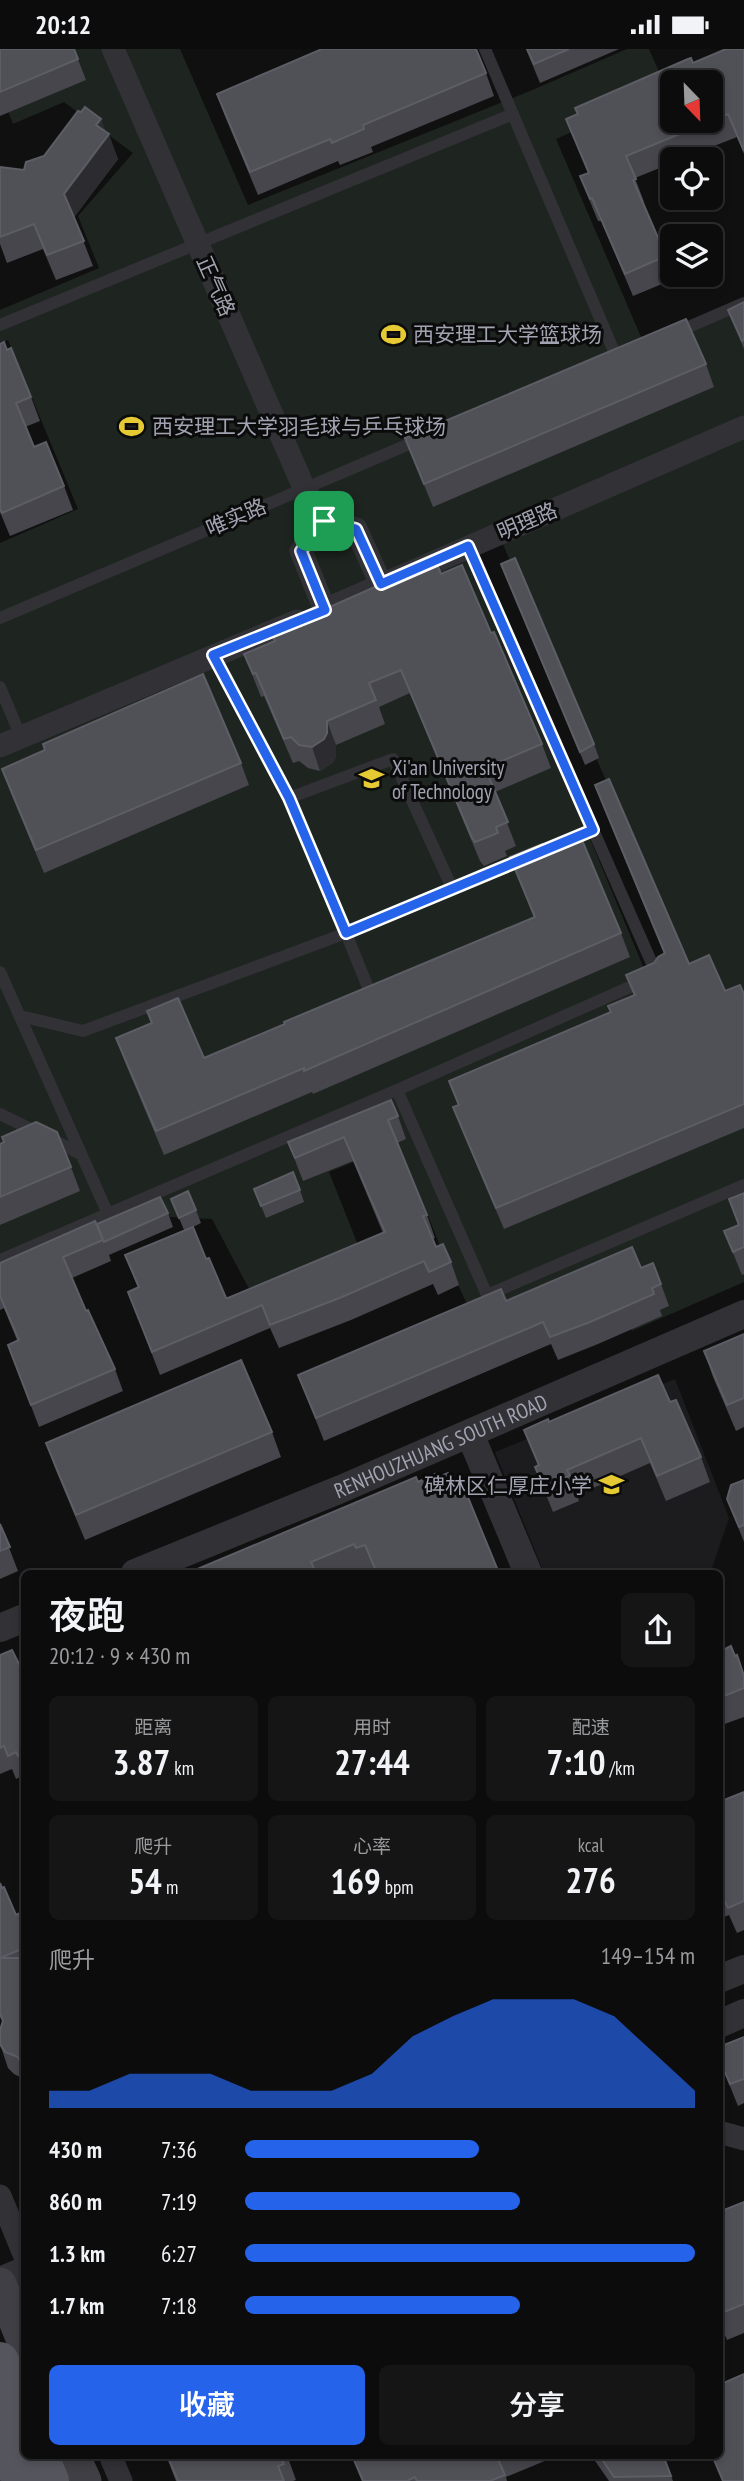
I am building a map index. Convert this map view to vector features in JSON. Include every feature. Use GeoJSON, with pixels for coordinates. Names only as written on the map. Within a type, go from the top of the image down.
{"type":"FeatureCollection","features":[{"type":"Feature","properties":{"kind":"highway"},"geometry":{"type":"LineString","coordinates":[[18,2344],[21,2382]]}},
{"type":"Feature","properties":{"kind":"highway"},"geometry":{"type":"LineString","coordinates":[[0,2430],[21,2481]]}},
{"type":"Feature","properties":{"kind":"highway"},"geometry":{"type":"LineString","coordinates":[[41,2459],[50,2481]]}},
{"type":"Feature","properties":{"kind":"main road"},"geometry":{"type":"LineString","coordinates":[[0,2282],[18,2344]]}},
{"type":"Feature","properties":{"kind":"main road"},"geometry":{"type":"LineString","coordinates":[[75,2459],[85,2481]]}},
{"type":"Feature","properties":{"kind":"street","name":"正气路"},"geometry":{"type":"LineString","coordinates":[[113,49],[304,488],[324,521]]}},
{"type":"Feature","properties":{"kind":"street","name":"明理路"},"geometry":{"type":"LineString","coordinates":[[10,742],[325,610],[744,427]]}},
{"type":"Feature","properties":{"kind":"street"},"geometry":{"type":"LineString","coordinates":[[325,610],[301,551],[324,521],[356,529],[381,584]]}},
{"type":"Feature","properties":{"kind":"street","name":"RENHOUZHUANG SOUTH ROAD"},"geometry":{"type":"LineString","coordinates":[[142,1570],[470,1434],[744,1314]]}},
{"type":"Feature","properties":{"kind":"street"},"geometry":{"type":"LineString","coordinates":[[470,1434],[527,1570]]}},
{"type":"Feature","properties":{"kind":"street"},"geometry":{"type":"LineString","coordinates":[[0,1628],[21,1619]]}},
{"type":"Feature","properties":{"kind":"street"},"geometry":{"type":"LineString","coordinates":[[723,1977],[744,1969]]}},
{"type":"Feature","properties":{"kind":"street"},"geometry":{"type":"LineString","coordinates":[[723,2022],[744,2013]]}},
{"type":"Feature","properties":{"kind":"street"},"geometry":{"type":"LineString","coordinates":[[723,2133],[744,2139]]}},
{"type":"Feature","properties":{"kind":"street"},"geometry":{"type":"LineString","coordinates":[[0,2196],[21,2247]]}},
{"type":"Feature","properties":{"kind":"street"},"geometry":{"type":"LineString","coordinates":[[0,2282],[21,2272]]}},
{"type":"Feature","properties":{"kind":"street"},"geometry":{"type":"LineString","coordinates":[[112,2459],[121,2481]]}},
{"type":"Feature","properties":{"kind":"lane"},"geometry":{"type":"LineString","coordinates":[[485,49],[615,357]]}},
{"type":"Feature","properties":{"kind":"lane"},"geometry":{"type":"LineString","coordinates":[[0,325],[513,114]]}},
{"type":"Feature","properties":{"kind":"lane"},"geometry":{"type":"LineString","coordinates":[[669,335],[744,303]]}},
{"type":"Feature","properties":{"kind":"lane","name":"唯实路"},"geometry":{"type":"LineString","coordinates":[[0,618],[429,435]]}},
{"type":"Feature","properties":{"kind":"lane"},"geometry":{"type":"LineString","coordinates":[[0,1261],[657,975],[468,546]]}},
{"type":"Feature","properties":{"kind":"lane"},"geometry":{"type":"LineString","coordinates":[[213,655],[289,798],[371,995]]}},
{"type":"Feature","properties":{"kind":"lane"},"geometry":{"type":"LineString","coordinates":[[0,687],[10,742]]}},
{"type":"Feature","properties":{"kind":"lane"},"geometry":{"type":"LineString","coordinates":[[289,798],[393,759],[453,890]]}},
{"type":"Feature","properties":{"kind":"lane"},"geometry":{"type":"LineString","coordinates":[[20,1016],[83,1031],[346,933],[593,830]]}},
{"type":"Feature","properties":{"kind":"lane"},"geometry":{"type":"LineString","coordinates":[[0,972],[108,1214]]}},
{"type":"Feature","properties":{"kind":"lane"},"geometry":{"type":"LineString","coordinates":[[397,1090],[487,1295],[744,1185]]}},
{"type":"Feature","properties":{"kind":"lane"},"geometry":{"type":"LineString","coordinates":[[0,1114],[81,1154]]}},
{"type":"Feature","properties":{"kind":"shaded area"},"geometry":{"type":"Polygon","coordinates":[[[0,49],[180,49],[248,205],[627,49],[649,49],[660,74],[660,93],[556,139],[644,344],[744,302],[744,424],[0,740],[0,543],[78,509],[8,340],[0,343],[0,310],[99,268],[78,216],[133,153],[64,102],[13,124],[0,91],[0,49]]]}},
{"type":"Feature","properties":{"kind":"shaded area"},"geometry":{"type":"Polygon","coordinates":[[[744,427],[744,1282],[632,1331],[611,1280],[520,1317],[466,1302],[399,1144],[329,1172],[362,1255],[254,1298],[212,1219],[108,1214],[0,1263],[0,742],[468,546],[670,1031],[708,1014],[498,533],[744,427]]]}},
{"type":"Feature","properties":{"kind":"shaded area","name":"碑林区仁厚庄小学"},"geometry":{"type":"Polygon","coordinates":[[[675,1379],[729,1518],[712,1568],[543,1570],[495,1452],[675,1379]]]}},
{"type":"Feature","properties":{"kind":"building"},"geometry":{"type":"Polygon","coordinates":[[[0,49],[74,49],[78,59],[0,92],[0,49]]]}},
{"type":"Feature","properties":{"kind":"building"},"geometry":{"type":"Polygon","coordinates":[[[322,49],[476,49],[486,73],[363,125],[364,129],[332,143],[330,139],[250,172],[217,94],[322,49]]]}},
{"type":"Feature","properties":{"kind":"building"},"geometry":{"type":"Polygon","coordinates":[[[527,49],[569,49],[534,64],[527,49]]]}},
{"type":"Feature","properties":{"kind":"building"},"geometry":{"type":"Polygon","coordinates":[[[726,49],[744,49],[744,151],[728,114],[723,116],[723,70],[663,70],[691,58],[693,63],[726,49]]]}},
{"type":"Feature","properties":{"kind":"building"},"geometry":{"type":"Polygon","coordinates":[[[660,71],[660,133],[682,133],[626,156],[636,179],[633,180],[660,242],[660,259],[625,274],[580,176],[589,173],[566,119],[578,114],[575,108],[660,71]]]}},
{"type":"Feature","properties":{"kind":"building"},"geometry":{"type":"Polygon","coordinates":[[[85,107],[101,119],[96,125],[109,134],[64,194],[84,241],[47,255],[34,224],[0,237],[0,167],[24,170],[26,162],[44,156],[78,111],[81,112],[85,107]]]}},
{"type":"Feature","properties":{"kind":"building"},"geometry":{"type":"Polygon","coordinates":[[[744,302],[744,340],[742,341],[728,310],[744,302]]]}},
{"type":"Feature","properties":{"kind":"building"},"geometry":{"type":"Polygon","coordinates":[[[686,319],[706,364],[424,484],[405,438],[686,319]]]}},
{"type":"Feature","properties":{"kind":"building"},"geometry":{"type":"Polygon","coordinates":[[[4,342],[7,350],[11,348],[31,397],[16,403],[34,447],[46,442],[64,486],[2,513],[0,344],[4,342]]]}},
{"type":"Feature","properties":{"kind":"building"},"geometry":{"type":"Polygon","coordinates":[[[434,557],[441,574],[462,565],[542,744],[485,768],[508,822],[496,827],[498,833],[475,842],[401,670],[369,683],[376,700],[327,721],[324,739],[312,747],[299,745],[291,737],[284,739],[256,673],[253,674],[244,654],[275,641],[269,627],[320,605],[323,610],[384,583],[382,578],[434,557]]]}},
{"type":"Feature","properties":{"kind":"building"},"geometry":{"type":"Polygon","coordinates":[[[515,558],[594,744],[580,752],[501,564],[515,558]]]}},
{"type":"Feature","properties":{"kind":"building"},"geometry":{"type":"Polygon","coordinates":[[[203,674],[241,763],[36,850],[2,769],[45,750],[43,744],[203,674]]]}},
{"type":"Feature","properties":{"kind":"building"},"geometry":{"type":"Polygon","coordinates":[[[609,779],[689,964],[709,955],[725,991],[740,985],[744,994],[744,1104],[496,1208],[453,1107],[459,1105],[449,1081],[611,1012],[608,1006],[635,995],[626,975],[654,963],[665,953],[595,785],[609,779]]]}},
{"type":"Feature","properties":{"kind":"building"},"geometry":{"type":"Polygon","coordinates":[[[582,840],[621,933],[304,1071],[304,1068],[156,1131],[116,1038],[152,1023],[147,1011],[178,998],[204,1058],[535,917],[510,857],[542,844],[547,855],[582,840]]]}},
{"type":"Feature","properties":{"kind":"building"},"geometry":{"type":"Polygon","coordinates":[[[391,1100],[398,1116],[388,1120],[427,1215],[423,1216],[436,1247],[443,1244],[451,1262],[429,1272],[424,1261],[270,1325],[262,1305],[152,1352],[128,1292],[139,1287],[125,1255],[193,1227],[206,1259],[209,1258],[228,1298],[385,1232],[344,1137],[295,1158],[288,1142],[391,1100]]]}},
{"type":"Feature","properties":{"kind":"building"},"geometry":{"type":"Polygon","coordinates":[[[36,1122],[57,1132],[71,1167],[0,1197],[0,1144],[4,1142],[2,1137],[36,1122]]]}},
{"type":"Feature","properties":{"kind":"building"},"geometry":{"type":"Polygon","coordinates":[[[293,1172],[300,1190],[261,1206],[254,1189],[293,1172]]]}},
{"type":"Feature","properties":{"kind":"building"},"geometry":{"type":"Polygon","coordinates":[[[188,1191],[196,1210],[179,1218],[171,1199],[188,1191]]]}},
{"type":"Feature","properties":{"kind":"building"},"geometry":{"type":"Polygon","coordinates":[[[744,1193],[744,1247],[733,1252],[724,1231],[739,1225],[729,1199],[744,1193]]]}},
{"type":"Feature","properties":{"kind":"building"},"geometry":{"type":"Polygon","coordinates":[[[160,1197],[168,1213],[104,1242],[97,1224],[160,1197]]]}},
{"type":"Feature","properties":{"kind":"building"},"geometry":{"type":"Polygon","coordinates":[[[95,1221],[103,1240],[63,1257],[115,1369],[31,1405],[8,1345],[19,1340],[0,1296],[0,1263],[95,1221]]]}},
{"type":"Feature","properties":{"kind":"building"},"geometry":{"type":"Polygon","coordinates":[[[632,1247],[641,1268],[653,1263],[661,1284],[652,1288],[654,1294],[550,1337],[543,1322],[316,1418],[298,1375],[501,1289],[506,1301],[632,1247]]]}},
{"type":"Feature","properties":{"kind":"building"},"geometry":{"type":"Polygon","coordinates":[[[744,1334],[744,1398],[727,1405],[704,1351],[744,1334]]]}},
{"type":"Feature","properties":{"kind":"building"},"geometry":{"type":"Polygon","coordinates":[[[241,1360],[272,1432],[76,1515],[46,1443],[241,1360]]]}},
{"type":"Feature","properties":{"kind":"building"},"geometry":{"type":"Polygon","coordinates":[[[658,1375],[670,1402],[676,1400],[701,1457],[657,1476],[641,1438],[567,1470],[570,1476],[544,1487],[535,1467],[539,1465],[524,1430],[658,1375]]]}},
{"type":"Feature","properties":{"kind":"building"},"geometry":{"type":"Polygon","coordinates":[[[448,1473],[454,1486],[458,1484],[463,1497],[467,1495],[498,1570],[376,1570],[365,1545],[356,1548],[354,1544],[311,1562],[315,1570],[195,1570],[416,1477],[418,1482],[435,1474],[436,1478],[448,1473]]]}},
{"type":"Feature","properties":{"kind":"building"},"geometry":{"type":"Polygon","coordinates":[[[744,1480],[744,1525],[739,1527],[727,1499],[731,1485],[744,1480]]]}},
{"type":"Feature","properties":{"kind":"building"},"geometry":{"type":"Polygon","coordinates":[[[0,1524],[10,1547],[0,1551],[0,1524]]]}},
{"type":"Feature","properties":{"kind":"building"},"geometry":{"type":"Polygon","coordinates":[[[731,1646],[735,1656],[737,1655],[744,1676],[744,1688],[723,1696],[723,1650],[731,1646]]]}},
{"type":"Feature","properties":{"kind":"building"},"geometry":{"type":"Polygon","coordinates":[[[12,1650],[21,1668],[21,1754],[18,1756],[16,1752],[8,1756],[4,1746],[0,1748],[0,1655],[12,1650]]]}},
{"type":"Feature","properties":{"kind":"building"},"geometry":{"type":"Polygon","coordinates":[[[744,1792],[744,1901],[728,1908],[723,1898],[723,1800],[744,1792]]]}},
{"type":"Feature","properties":{"kind":"building"},"geometry":{"type":"Polygon","coordinates":[[[0,1883],[16,1915],[21,1912],[21,1949],[0,1958],[0,1883]]]}},
{"type":"Feature","properties":{"kind":"building"},"geometry":{"type":"Polygon","coordinates":[[[0,1958],[21,1958],[21,2064],[18,2057],[5,2052],[0,2044],[3,2021],[0,2013],[0,1958]]]}},
{"type":"Feature","properties":{"kind":"building"},"geometry":{"type":"Polygon","coordinates":[[[744,2037],[744,2079],[730,2084],[723,2067],[723,2045],[744,2037]]]}},
{"type":"Feature","properties":{"kind":"building"},"geometry":{"type":"Polygon","coordinates":[[[744,2202],[744,2304],[723,2312],[723,2210],[744,2202]]]}},
{"type":"Feature","properties":{"kind":"building"},"geometry":{"type":"Polygon","coordinates":[[[744,2374],[744,2481],[723,2481],[714,2459],[723,2459],[723,2383],[744,2374]]]}},
{"type":"Feature","properties":{"kind":"building"},"geometry":{"type":"Polygon","coordinates":[[[169,2459],[282,2459],[284,2464],[278,2466],[284,2481],[178,2481],[169,2459]]]}},
{"type":"Feature","properties":{"kind":"building"},"geometry":{"type":"Polygon","coordinates":[[[354,2459],[498,2459],[505,2475],[490,2481],[417,2481],[415,2477],[407,2481],[363,2481],[354,2459]]]}},
{"type":"Feature","properties":{"kind":"building"},"geometry":{"type":"Polygon","coordinates":[[[602,2459],[665,2459],[671,2476],[614,2477],[602,2459]]]}},
{"type":"Feature","properties":{"kind":"place","name":"西安理工大学篮球场"},"geometry":{"type":"Point","coordinates":[393,334]}},
{"type":"Feature","properties":{"kind":"place","name":"西安理工大学羽毛球与乒乓球场"},"geometry":{"type":"Point","coordinates":[132,426]}},
{"type":"Feature","properties":{"kind":"place","name":"Xi'an University of Technology"},"geometry":{"type":"Point","coordinates":[372,779]}},
{"type":"Feature","properties":{"kind":"place","name":"碑林区仁厚庄小学"},"geometry":{"type":"Point","coordinates":[612,1485]}},
{"type":"Feature","properties":{"kind":"route"},"geometry":{"type":"LineString","coordinates":[[324,521],[356,529],[381,584],[468,546],[593,830],[346,933],[289,798],[213,655],[325,610],[301,551],[324,521]]}}]}
